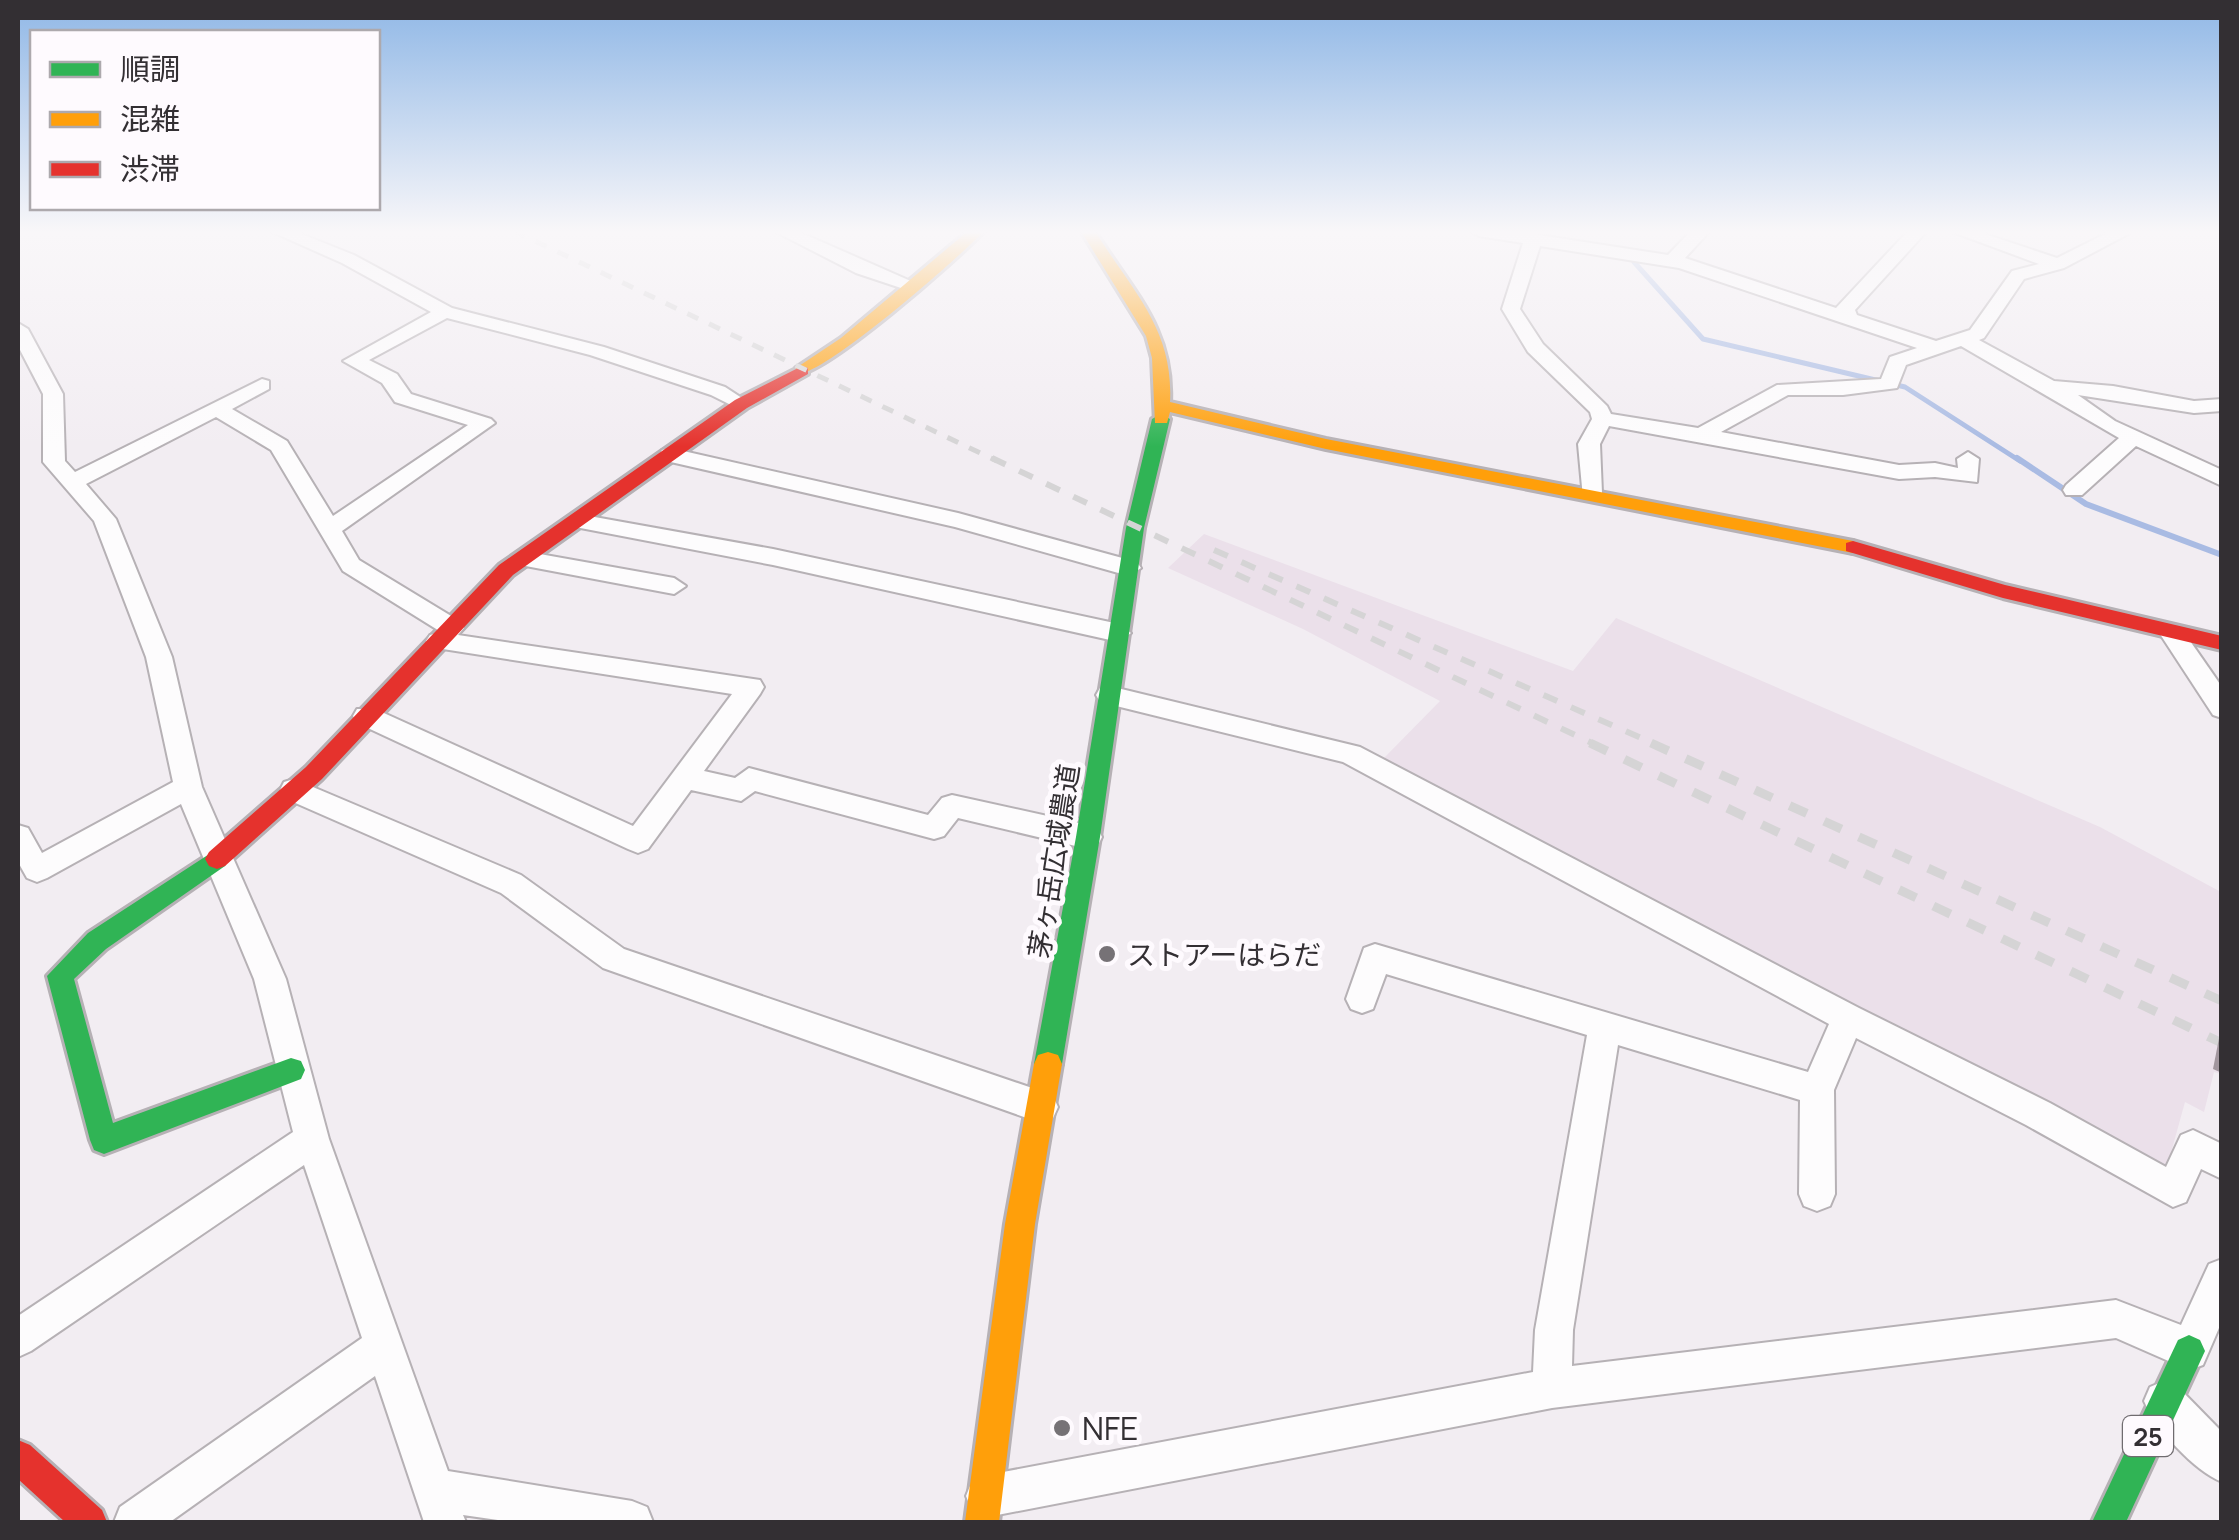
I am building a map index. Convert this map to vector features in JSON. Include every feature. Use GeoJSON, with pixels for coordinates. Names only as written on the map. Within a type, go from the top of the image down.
{"type":"FeatureCollection","features":[{"type":"Feature","properties":{"kind":"main road"},"geometry":{"type":"LineString","coordinates":[[291,1070],[104,1140],[82,1072],[60,976],[72,960],[219,858],[294,790],[506,570],[741,404],[812,365],[891,303]]}},
{"type":"Feature","properties":{"kind":"main road","name":"茅ヶ岳広域農道"},"geometry":{"type":"LineString","coordinates":[[984,1509],[1020,1224],[1088,837],[1129,568],[1148,490],[1162,406],[1164,360],[1154,328],[1134,303]]}},
{"type":"Feature","properties":{"kind":"main road"},"geometry":{"type":"LineString","coordinates":[[1162,406],[1326,444],[1834,542],[2172,634],[2222,643]]}},
{"type":"Feature","properties":{"kind":"main road","name":"25"},"geometry":{"type":"LineString","coordinates":[[2109,1522],[2189,1351]]}},
{"type":"Feature","properties":{"kind":"main road"},"geometry":{"type":"LineString","coordinates":[[18,1457],[90,1522]]}},
{"type":"Feature","properties":{"kind":"street"},"geometry":{"type":"LineString","coordinates":[[425,303],[444,312],[597,351],[718,391],[741,404]]}},
{"type":"Feature","properties":{"kind":"street"},"geometry":{"type":"LineString","coordinates":[[1513,303],[1511,309],[1535,348],[1600,410],[1602,419],[1589,444],[1591,493]]}},
{"type":"Feature","properties":{"kind":"street"},"geometry":{"type":"LineString","coordinates":[[1809,303],[1931,346]]}},
{"type":"Feature","properties":{"kind":"street"},"geometry":{"type":"LineString","coordinates":[[1848,316],[1845,308],[1851,303]]}},
{"type":"Feature","properties":{"kind":"street"},"geometry":{"type":"LineString","coordinates":[[1701,435],[1784,389],[1842,389],[1891,380],[1897,360],[1976,334],[1998,303]]}},
{"type":"Feature","properties":{"kind":"street"},"geometry":{"type":"LineString","coordinates":[[330,530],[484,422],[402,398],[399,386],[380,371],[353,361],[444,312]]}},
{"type":"Feature","properties":{"kind":"street"},"geometry":{"type":"LineString","coordinates":[[18,329],[53,394],[54,462],[106,520],[153,642],[188,787],[270,979],[312,1140],[439,1506],[632,1522]]}},
{"type":"Feature","properties":{"kind":"street"},"geometry":{"type":"LineString","coordinates":[[1961,338],[2132,438],[2222,479]]}},
{"type":"Feature","properties":{"kind":"street"},"geometry":{"type":"LineString","coordinates":[[72,483],[262,385]]}},
{"type":"Feature","properties":{"kind":"street"},"geometry":{"type":"LineString","coordinates":[[2048,386],[2113,392],[2194,407],[2222,406]]}},
{"type":"Feature","properties":{"kind":"street"},"geometry":{"type":"LineString","coordinates":[[216,408],[279,446],[352,565],[446,634],[751,687],[638,842],[366,716]]}},
{"type":"Feature","properties":{"kind":"street"},"geometry":{"type":"LineString","coordinates":[[1602,419],[1900,472],[1935,470],[1969,477],[1968,459]]}},
{"type":"Feature","properties":{"kind":"street"},"geometry":{"type":"LineString","coordinates":[[2074,490],[2132,438]]}},
{"type":"Feature","properties":{"kind":"street"},"geometry":{"type":"LineString","coordinates":[[670,455],[958,520],[1129,568]]}},
{"type":"Feature","properties":{"kind":"street"},"geometry":{"type":"LineString","coordinates":[[578,521],[792,561],[1119,633]]}},
{"type":"Feature","properties":{"kind":"street"},"geometry":{"type":"LineString","coordinates":[[523,559],[674,586]]}},
{"type":"Feature","properties":{"kind":"street"},"geometry":{"type":"LineString","coordinates":[[2172,634],[2222,708]]}},
{"type":"Feature","properties":{"kind":"street"},"geometry":{"type":"LineString","coordinates":[[1109,695],[1350,754],[1848,1018],[2038,1114],[2172,1190],[2193,1147],[2222,1162]]}},
{"type":"Feature","properties":{"kind":"street"},"geometry":{"type":"LineString","coordinates":[[685,778],[742,790],[749,779],[934,828],[952,806],[1088,837]]}},
{"type":"Feature","properties":{"kind":"street"},"geometry":{"type":"LineString","coordinates":[[18,836],[37,870],[188,787]]}},
{"type":"Feature","properties":{"kind":"street"},"geometry":{"type":"LineString","coordinates":[[294,790],[511,884],[614,959],[1042,1107]]}},
{"type":"Feature","properties":{"kind":"street"},"geometry":{"type":"LineString","coordinates":[[1362,1000],[1375,957],[1817,1090]]}},
{"type":"Feature","properties":{"kind":"street"},"geometry":{"type":"LineString","coordinates":[[1818,1194],[1817,1090],[1848,1018]]}},
{"type":"Feature","properties":{"kind":"street"},"geometry":{"type":"LineString","coordinates":[[1552,1388],[1554,1330],[1605,1026]]}},
{"type":"Feature","properties":{"kind":"street"},"geometry":{"type":"LineString","coordinates":[[18,1338],[312,1140]]}},
{"type":"Feature","properties":{"kind":"street"},"geometry":{"type":"LineString","coordinates":[[984,1509],[1552,1388],[2116,1319],[2161,1335],[2189,1351],[2222,1278]]}},
{"type":"Feature","properties":{"kind":"street"},"geometry":{"type":"LineString","coordinates":[[135,1522],[384,1346]]}},
{"type":"Feature","properties":{"kind":"street"},"geometry":{"type":"LineString","coordinates":[[2164,1401],[2222,1462]]}},
{"type":"Feature","properties":{"kind":"shaded area"},"geometry":{"type":"Polygon","coordinates":[[[1204,534],[1573,671],[1616,618],[2100,827],[2221,892],[2221,1074],[2214,1072],[2204,1112],[2185,1102],[2164,1178],[1383,759],[1440,701],[1303,629],[1168,568],[1204,534]]]}},
{"type":"Feature","properties":{"kind":"waterway"},"geometry":{"type":"LineString","coordinates":[[1671,303],[1703,339],[1905,387],[2020,461]]}},
{"type":"Feature","properties":{"kind":"waterway"},"geometry":{"type":"LineString","coordinates":[[2017,458],[2086,504],[2222,555]]}},
{"type":"Feature","properties":{"kind":"railway"},"geometry":{"type":"LineString","coordinates":[[665,303],[997,461]]}},
{"type":"Feature","properties":{"kind":"railway"},"geometry":{"type":"LineString","coordinates":[[992,458],[1596,745]]}},
{"type":"Feature","properties":{"kind":"railway"},"geometry":{"type":"LineString","coordinates":[[1214,550],[1657,745]]}},
{"type":"Feature","properties":{"kind":"railway"},"geometry":{"type":"LineString","coordinates":[[1590,743],[2222,1043]]}},
{"type":"Feature","properties":{"kind":"railway"},"geometry":{"type":"LineString","coordinates":[[1651,743],[2222,1001]]}},
{"type":"Feature","properties":{"kind":"traffic: fast"},"geometry":{"type":"LineString","coordinates":[[1048,1064],[1088,837],[1135,528],[1161,419]]}},
{"type":"Feature","properties":{"kind":"traffic: fast"},"geometry":{"type":"LineString","coordinates":[[217,859],[97,941],[60,976],[104,1140],[291,1070]]}},
{"type":"Feature","properties":{"kind":"traffic: fast"},"geometry":{"type":"LineString","coordinates":[[2109,1522],[2189,1351]]}},
{"type":"Feature","properties":{"kind":"traffic: slow"},"geometry":{"type":"LineString","coordinates":[[802,371],[847,341],[892,303]]}},
{"type":"Feature","properties":{"kind":"traffic: slow"},"geometry":{"type":"LineString","coordinates":[[1135,303],[1154,336],[1160,358],[1161,419]]}},
{"type":"Feature","properties":{"kind":"traffic: slow"},"geometry":{"type":"LineString","coordinates":[[1162,405],[1326,444],[1853,547]]}},
{"type":"Feature","properties":{"kind":"traffic: slow"},"geometry":{"type":"LineString","coordinates":[[982,1522],[1020,1224],[1048,1064]]}},
{"type":"Feature","properties":{"kind":"traffic: jam"},"geometry":{"type":"LineString","coordinates":[[217,859],[314,773],[506,570],[741,404],[802,371]]}},
{"type":"Feature","properties":{"kind":"traffic: jam"},"geometry":{"type":"LineString","coordinates":[[1853,547],[2003,591],[2222,643]]}},
{"type":"Feature","properties":{"kind":"traffic: jam"},"geometry":{"type":"LineString","coordinates":[[18,1457],[90,1522]]}},
{"type":"Feature","properties":{"kind":"place","name":"ストアーはらだ"},"geometry":{"type":"Point","coordinates":[1107,954]}},
{"type":"Feature","properties":{"kind":"place","name":"NFE"},"geometry":{"type":"Point","coordinates":[1062,1428]}}]}
